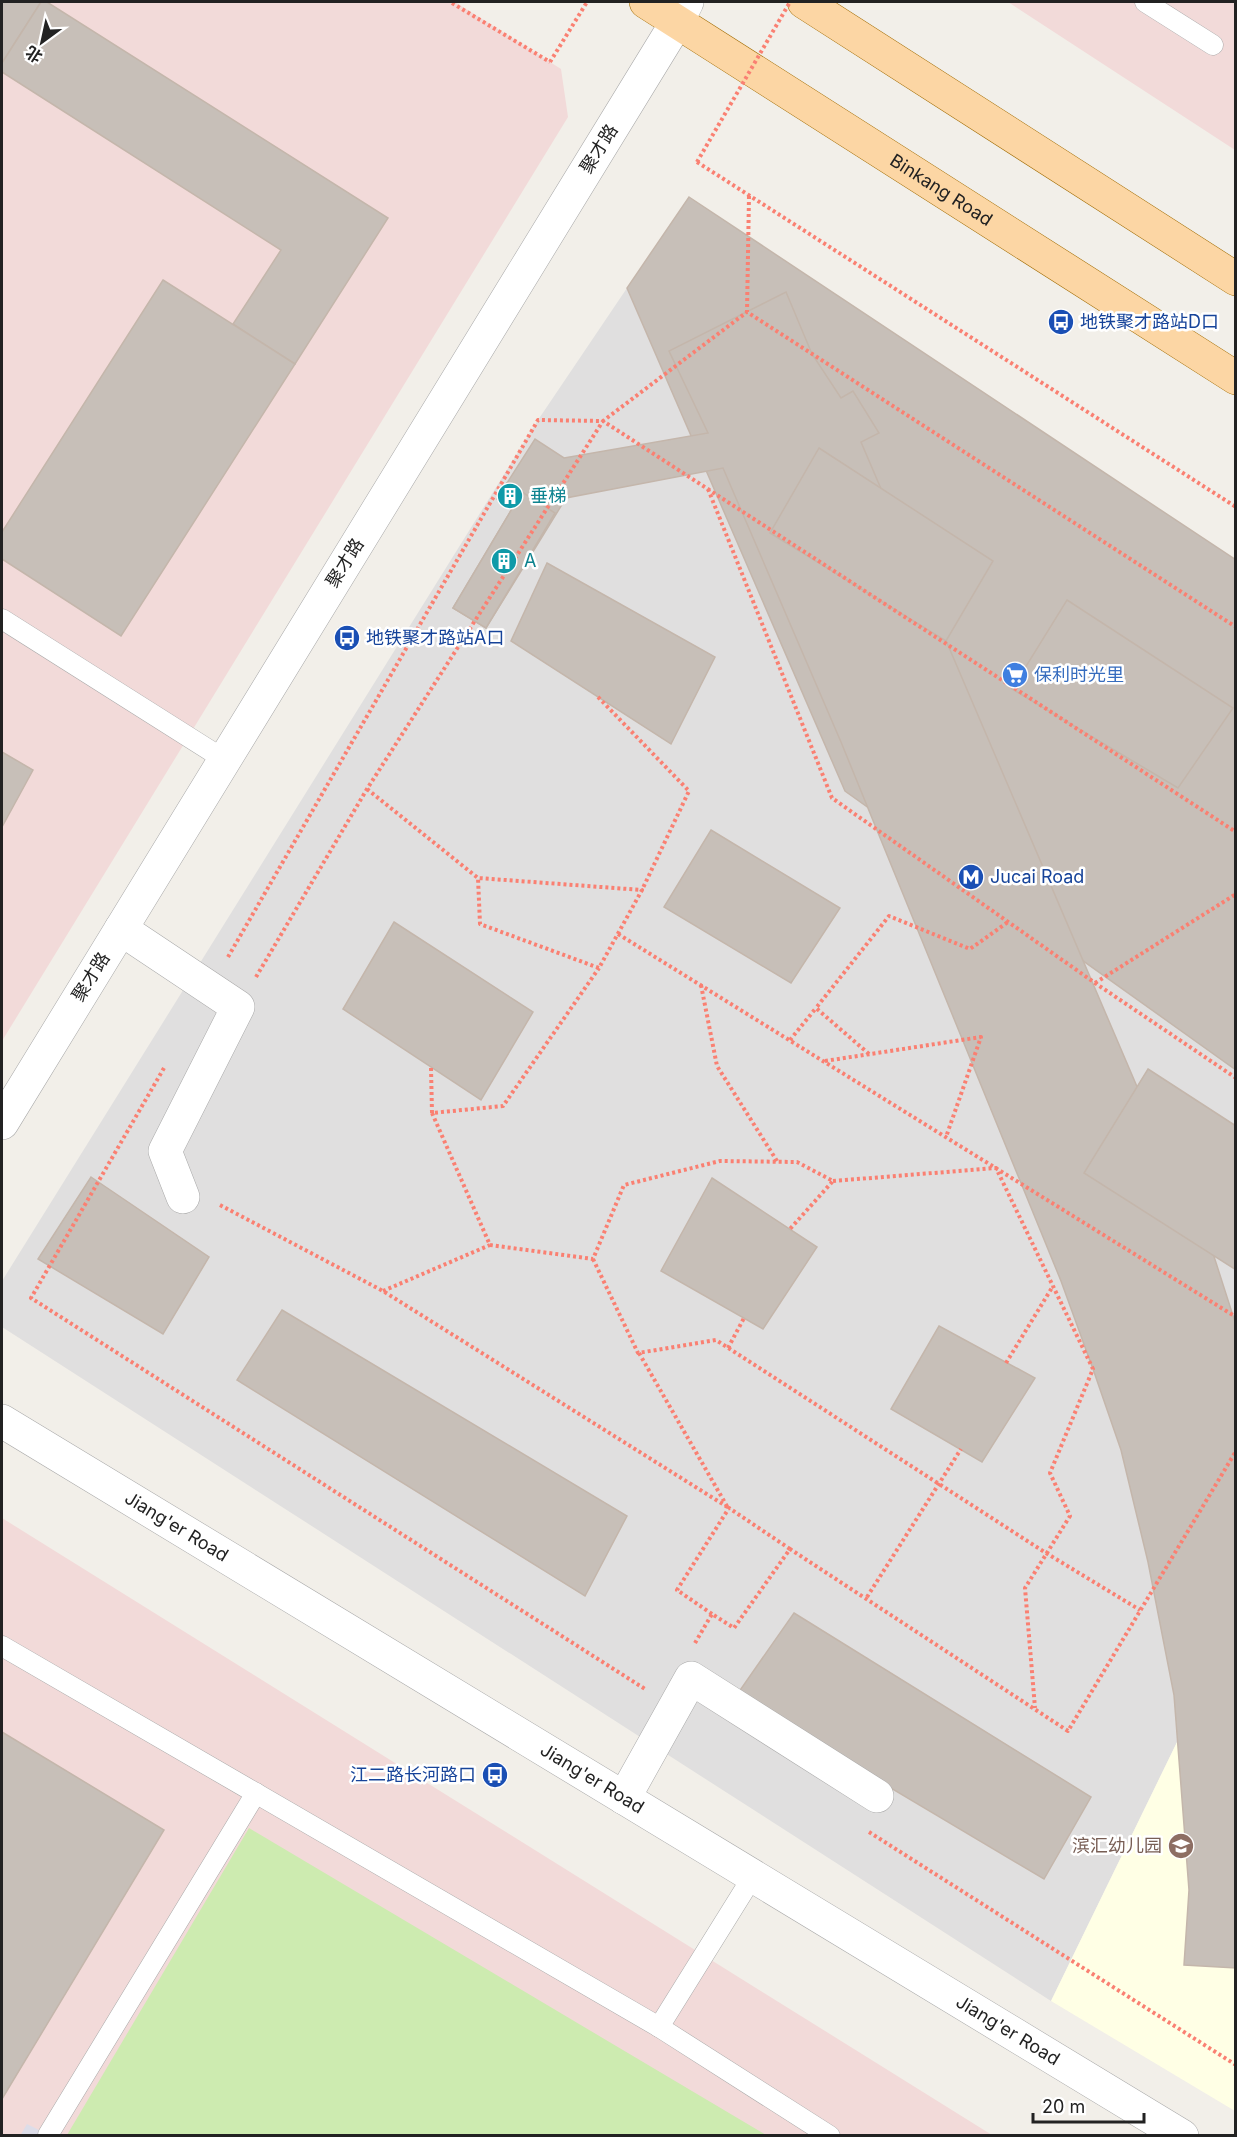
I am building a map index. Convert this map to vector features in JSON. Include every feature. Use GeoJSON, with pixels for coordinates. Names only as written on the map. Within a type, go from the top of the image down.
{"type":"FeatureCollection","features":[{"type":"Feature","properties":{"kind":"main road","name":"Binkang Road"},"geometry":{"type":"LineString","coordinates":[[646,2],[682,12],[1236,378]]}},
{"type":"Feature","properties":{"kind":"main road"},"geometry":{"type":"LineString","coordinates":[[804,2],[1236,279]]}},
{"type":"Feature","properties":{"kind":"street","name":"聚才路"},"geometry":{"type":"LineString","coordinates":[[2,1123],[682,12]]}},
{"type":"Feature","properties":{"kind":"street"},"geometry":{"type":"LineString","coordinates":[[121,929],[238,1007],[165,1151],[183,1197]]}},
{"type":"Feature","properties":{"kind":"street","name":"Jiang'er Road"},"geometry":{"type":"LineString","coordinates":[[2,1421],[1182,2136]]}},
{"type":"Feature","properties":{"kind":"street"},"geometry":{"type":"LineString","coordinates":[[624,1798],[691,1678],[877,1796]]}},
{"type":"Feature","properties":{"kind":"lane"},"geometry":{"type":"LineString","coordinates":[[1145,2],[1213,45]]}},
{"type":"Feature","properties":{"kind":"lane"},"geometry":{"type":"LineString","coordinates":[[2,619],[225,760]]}},
{"type":"Feature","properties":{"kind":"lane"},"geometry":{"type":"LineString","coordinates":[[2,1646],[659,2027],[830,2136]]}},
{"type":"Feature","properties":{"kind":"lane"},"geometry":{"type":"LineString","coordinates":[[48,2135],[256,1793]]}},
{"type":"Feature","properties":{"kind":"lane"},"geometry":{"type":"LineString","coordinates":[[659,2027],[753,1876]]}},
{"type":"Feature","properties":{"kind":"path"},"geometry":{"type":"LineString","coordinates":[[452,3],[550,62],[587,2]]}},
{"type":"Feature","properties":{"kind":"path"},"geometry":{"type":"LineString","coordinates":[[790,2],[696,162],[1236,507]]}},
{"type":"Feature","properties":{"kind":"path"},"geometry":{"type":"LineString","coordinates":[[747,312],[749,196]]}},
{"type":"Feature","properties":{"kind":"path"},"geometry":{"type":"LineString","coordinates":[[238,1007],[367,789],[603,421],[747,312]]}},
{"type":"Feature","properties":{"kind":"path"},"geometry":{"type":"LineString","coordinates":[[747,312],[1236,627]]}},
{"type":"Feature","properties":{"kind":"path"},"geometry":{"type":"LineString","coordinates":[[222,967],[538,420],[603,421],[1236,832]]}},
{"type":"Feature","properties":{"kind":"path"},"geometry":{"type":"LineString","coordinates":[[708,489],[832,798],[1095,983],[1236,1078]]}},
{"type":"Feature","properties":{"kind":"path"},"geometry":{"type":"LineString","coordinates":[[432,1113],[503,1106],[599,968],[642,890],[689,791],[598,697]]}},
{"type":"Feature","properties":{"kind":"path"},"geometry":{"type":"LineString","coordinates":[[367,789],[478,878],[642,890]]}},
{"type":"Feature","properties":{"kind":"path"},"geometry":{"type":"LineString","coordinates":[[478,878],[480,924],[599,968]]}},
{"type":"Feature","properties":{"kind":"path"},"geometry":{"type":"LineString","coordinates":[[1095,983],[1236,894]]}},
{"type":"Feature","properties":{"kind":"path"},"geometry":{"type":"LineString","coordinates":[[789,1040],[890,916],[970,949],[1008,922]]}},
{"type":"Feature","properties":{"kind":"path"},"geometry":{"type":"LineString","coordinates":[[618,934],[1236,1317]]}},
{"type":"Feature","properties":{"kind":"path"},"geometry":{"type":"LineString","coordinates":[[701,985],[717,1066],[777,1161]]}},
{"type":"Feature","properties":{"kind":"path"},"geometry":{"type":"LineString","coordinates":[[816,1008],[869,1054]]}},
{"type":"Feature","properties":{"kind":"path"},"geometry":{"type":"LineString","coordinates":[[824,1061],[981,1037],[946,1137]]}},
{"type":"Feature","properties":{"kind":"path"},"geometry":{"type":"LineString","coordinates":[[168,1060],[31,1298],[653,1694]]}},
{"type":"Feature","properties":{"kind":"path"},"geometry":{"type":"LineString","coordinates":[[431,1068],[432,1113],[490,1245]]}},
{"type":"Feature","properties":{"kind":"path"},"geometry":{"type":"LineString","coordinates":[[729,1508],[639,1353],[593,1259],[624,1185],[720,1161],[797,1161],[833,1181],[996,1168]]}},
{"type":"Feature","properties":{"kind":"path"},"geometry":{"type":"LineString","coordinates":[[996,1168],[1093,1369],[1050,1473],[1070,1515],[1025,1588],[1035,1709]]}},
{"type":"Feature","properties":{"kind":"path"},"geometry":{"type":"LineString","coordinates":[[790,1229],[833,1181]]}},
{"type":"Feature","properties":{"kind":"path"},"geometry":{"type":"LineString","coordinates":[[220,1205],[383,1291],[729,1508],[1068,1731],[1236,1450]]}},
{"type":"Feature","properties":{"kind":"path"},"geometry":{"type":"LineString","coordinates":[[383,1291],[490,1245],[593,1259]]}},
{"type":"Feature","properties":{"kind":"path"},"geometry":{"type":"LineString","coordinates":[[1006,1363],[1053,1285]]}},
{"type":"Feature","properties":{"kind":"path"},"geometry":{"type":"LineString","coordinates":[[728,1348],[744,1318]]}},
{"type":"Feature","properties":{"kind":"path"},"geometry":{"type":"LineString","coordinates":[[639,1353],[716,1340],[939,1485],[1140,1610]]}},
{"type":"Feature","properties":{"kind":"path"},"geometry":{"type":"LineString","coordinates":[[867,1597],[961,1449]]}},
{"type":"Feature","properties":{"kind":"path"},"geometry":{"type":"LineString","coordinates":[[729,1508],[677,1590],[712,1614],[734,1628],[790,1549]]}},
{"type":"Feature","properties":{"kind":"path"},"geometry":{"type":"LineString","coordinates":[[694,1644],[712,1614]]}},
{"type":"Feature","properties":{"kind":"path"},"geometry":{"type":"LineString","coordinates":[[864,1829],[1236,2065]]}},
{"type":"Feature","properties":{"kind":"shaded area"},"geometry":{"type":"Polygon","coordinates":[[[2,2],[455,2],[561,69],[568,117],[2,1041],[2,2]]]}},
{"type":"Feature","properties":{"kind":"shaded area"},"geometry":{"type":"Polygon","coordinates":[[[1008,2],[1235,2],[1235,150],[1008,2]]]}},
{"type":"Feature","properties":{"kind":"shaded area"},"geometry":{"type":"Polygon","coordinates":[[[627,288],[845,791],[1235,1064],[1235,1623],[1051,2001],[2,1327],[2,1281],[538,420],[627,288]]]}},
{"type":"Feature","properties":{"kind":"shaded area"},"geometry":{"type":"Polygon","coordinates":[[[2,1518],[992,2135],[2,2135],[2,1518]]]}},
{"type":"Feature","properties":{"kind":"shaded area","name":"滨汇幼儿园"},"geometry":{"type":"Polygon","coordinates":[[[1235,1623],[1235,2111],[1051,2001],[1235,1623]]]}},
{"type":"Feature","properties":{"kind":"shaded area"},"geometry":{"type":"Polygon","coordinates":[[[27,2124],[49,2135],[20,2136],[27,2124]]]}},
{"type":"Feature","properties":{"kind":"green space"},"geometry":{"type":"Polygon","coordinates":[[[249,1828],[766,2135],[67,2135],[249,1828]]]}},
{"type":"Feature","properties":{"kind":"building"},"geometry":{"type":"Polygon","coordinates":[[[2,2],[41,2],[2,63],[2,2]]]}},
{"type":"Feature","properties":{"kind":"building"},"geometry":{"type":"Polygon","coordinates":[[[41,2],[47,2],[388,218],[295,364],[233,324],[281,250],[2,72],[2,63],[41,2]]]}},
{"type":"Feature","properties":{"kind":"building","name":"保利时光里"},"geometry":{"type":"Polygon","coordinates":[[[689,197],[1236,560],[1236,1070],[845,791],[627,288],[689,197]]]}},
{"type":"Feature","properties":{"kind":"building"},"geometry":{"type":"Polygon","coordinates":[[[163,280],[295,364],[121,636],[2,559],[2,532],[163,280]]]}},
{"type":"Feature","properties":{"kind":"building","name":"Jucai Road"},"geometry":{"type":"Polygon","coordinates":[[[786,292],[812,354],[841,398],[853,391],[879,433],[861,442],[1168,1159],[1236,1138],[1236,1179],[1193,1191],[1236,1325],[1236,1968],[1184,1965],[1189,1890],[1174,1695],[1148,1562],[1121,1450],[1061,1281],[841,742],[723,468],[566,498],[486,628],[453,608],[522,492],[507,483],[535,439],[564,458],[708,433],[669,351],[786,292]]]}},
{"type":"Feature","properties":{"kind":"building"},"geometry":{"type":"Polygon","coordinates":[[[819,448],[993,561],[946,641],[770,533],[819,448]]]}},
{"type":"Feature","properties":{"kind":"building","name":"垂梯"},"geometry":{"type":"Polygon","coordinates":[[[507,483],[522,492],[512,509],[497,499],[507,483]]]}},
{"type":"Feature","properties":{"kind":"building","name":"A"},"geometry":{"type":"Polygon","coordinates":[[[522,492],[555,513],[486,628],[453,608],[522,492]]]}},
{"type":"Feature","properties":{"kind":"building"},"geometry":{"type":"Polygon","coordinates":[[[547,563],[715,657],[671,744],[511,641],[547,563]]]}},
{"type":"Feature","properties":{"kind":"building"},"geometry":{"type":"Polygon","coordinates":[[[1067,600],[1233,708],[1178,788],[1012,689],[1067,600]]]}},
{"type":"Feature","properties":{"kind":"building"},"geometry":{"type":"Polygon","coordinates":[[[2,752],[33,770],[2,827],[2,752]]]}},
{"type":"Feature","properties":{"kind":"building"},"geometry":{"type":"Polygon","coordinates":[[[711,830],[840,908],[791,983],[664,907],[711,830]]]}},
{"type":"Feature","properties":{"kind":"building"},"geometry":{"type":"Polygon","coordinates":[[[394,922],[533,1012],[481,1100],[343,1009],[394,922]]]}},
{"type":"Feature","properties":{"kind":"building"},"geometry":{"type":"Polygon","coordinates":[[[1148,1069],[1236,1126],[1236,1270],[1084,1173],[1148,1069]]]}},
{"type":"Feature","properties":{"kind":"building"},"geometry":{"type":"Polygon","coordinates":[[[91,1177],[209,1257],[163,1334],[38,1259],[91,1177]]]}},
{"type":"Feature","properties":{"kind":"building"},"geometry":{"type":"Polygon","coordinates":[[[712,1178],[817,1247],[763,1329],[661,1271],[712,1178]]]}},
{"type":"Feature","properties":{"kind":"building"},"geometry":{"type":"Polygon","coordinates":[[[282,1310],[627,1516],[585,1596],[237,1380],[282,1310]]]}},
{"type":"Feature","properties":{"kind":"building"},"geometry":{"type":"Polygon","coordinates":[[[939,1326],[1035,1378],[982,1462],[891,1409],[939,1326]]]}},
{"type":"Feature","properties":{"kind":"building"},"geometry":{"type":"Polygon","coordinates":[[[794,1613],[1091,1797],[1044,1879],[736,1696],[794,1613]]]}},
{"type":"Feature","properties":{"kind":"building"},"geometry":{"type":"Polygon","coordinates":[[[2,1732],[164,1830],[2,2099],[2,1732]]]}},
{"type":"Feature","properties":{"kind":"place","name":"地铁聚才路站D口"},"geometry":{"type":"Point","coordinates":[1061,322]}},
{"type":"Feature","properties":{"kind":"place","name":"垂梯"},"geometry":{"type":"Point","coordinates":[510,496]}},
{"type":"Feature","properties":{"kind":"place","name":"A"},"geometry":{"type":"Point","coordinates":[504,561]}},
{"type":"Feature","properties":{"kind":"place","name":"地铁聚才路站A口"},"geometry":{"type":"Point","coordinates":[347,638]}},
{"type":"Feature","properties":{"kind":"place","name":"保利时光里"},"geometry":{"type":"Point","coordinates":[1015,675]}},
{"type":"Feature","properties":{"kind":"place","name":"Jucai Road"},"geometry":{"type":"Point","coordinates":[971,877]}},
{"type":"Feature","properties":{"kind":"place","name":"江二路长河路口"},"geometry":{"type":"Point","coordinates":[495,1775]}},
{"type":"Feature","properties":{"kind":"place","name":"滨汇幼儿园"},"geometry":{"type":"Point","coordinates":[1181,1846]}}]}
